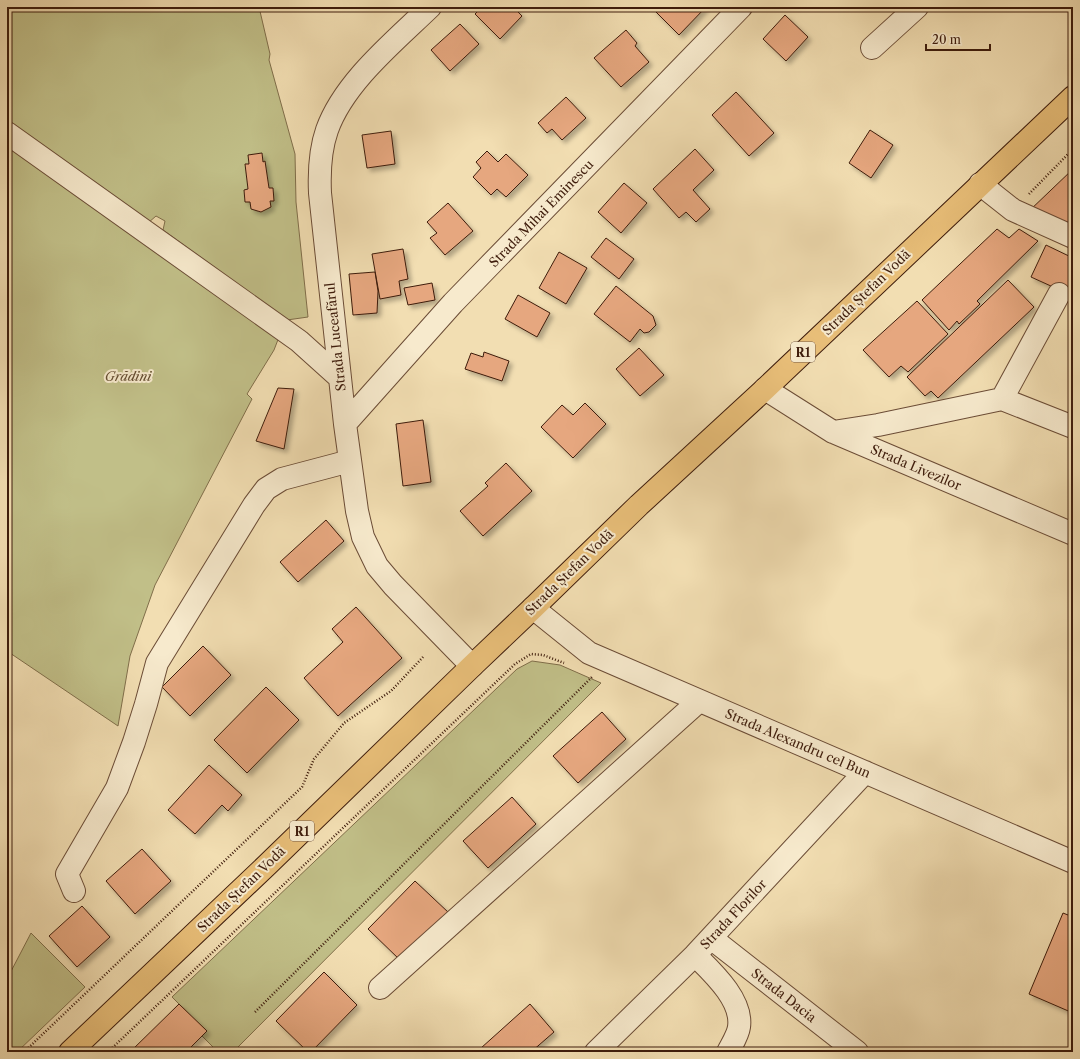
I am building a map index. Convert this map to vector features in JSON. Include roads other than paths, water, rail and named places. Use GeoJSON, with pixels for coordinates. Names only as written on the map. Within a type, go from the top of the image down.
{"type":"FeatureCollection","features":[{"type":"Feature","properties":{"kind":"highway","name":"Strada Ștefan Vodă"},"geometry":{"type":"LineString","coordinates":[[70,1052],[267,866],[638,505],[765,389],[1073,97]]}},
{"type":"Feature","properties":{"kind":"street","name":"Strada Luceafărul"},"geometry":{"type":"LineString","coordinates":[[430,7],[381,54],[354,84],[336,111],[328,129],[321,153],[319,172],[320,193],[339,377],[357,511],[363,537],[377,566],[393,585],[472,666]]}},
{"type":"Feature","properties":{"kind":"street","name":"Strada Mihai Eminescu"},"geometry":{"type":"LineString","coordinates":[[345,424],[453,303],[742,7]]}},
{"type":"Feature","properties":{"kind":"street"},"geometry":{"type":"LineString","coordinates":[[872,48],[917,7]]}},
{"type":"Feature","properties":{"kind":"street"},"geometry":{"type":"LineString","coordinates":[[7,133],[299,341],[339,377]]}},
{"type":"Feature","properties":{"kind":"street"},"geometry":{"type":"LineString","coordinates":[[980,184],[1013,210],[1073,237]]}},
{"type":"Feature","properties":{"kind":"street"},"geometry":{"type":"LineString","coordinates":[[1002,398],[1059,294]]}},
{"type":"Feature","properties":{"kind":"street","name":"Strada Livezilor"},"geometry":{"type":"LineString","coordinates":[[765,389],[833,432],[1073,534]]}},
{"type":"Feature","properties":{"kind":"street"},"geometry":{"type":"LineString","coordinates":[[833,432],[878,425],[1002,398],[1073,427]]}},
{"type":"Feature","properties":{"kind":"street"},"geometry":{"type":"LineString","coordinates":[[74,890],[67,874],[117,788],[137,734],[157,663],[254,505],[266,489],[282,479],[350,461]]}},
{"type":"Feature","properties":{"kind":"street","name":"Strada Alexandru cel Bun"},"geometry":{"type":"LineString","coordinates":[[533,608],[589,653],[1073,862]]}},
{"type":"Feature","properties":{"kind":"street"},"geometry":{"type":"LineString","coordinates":[[380,988],[699,700]]}},
{"type":"Feature","properties":{"kind":"street","name":"Strada Florilor"},"geometry":{"type":"LineString","coordinates":[[596,1052],[695,955],[865,772]]}},
{"type":"Feature","properties":{"kind":"street","name":"Strada Dacia"},"geometry":{"type":"LineString","coordinates":[[711,938],[857,1052]]}},
{"type":"Feature","properties":{"kind":"street"},"geometry":{"type":"LineString","coordinates":[[695,955],[717,977],[735,1003],[739,1015],[739,1027],[728,1052]]}},
{"type":"Feature","properties":{"kind":"park label","name":"Grădini"},"geometry":{"type":"Point","coordinates":[128,376]}}]}
